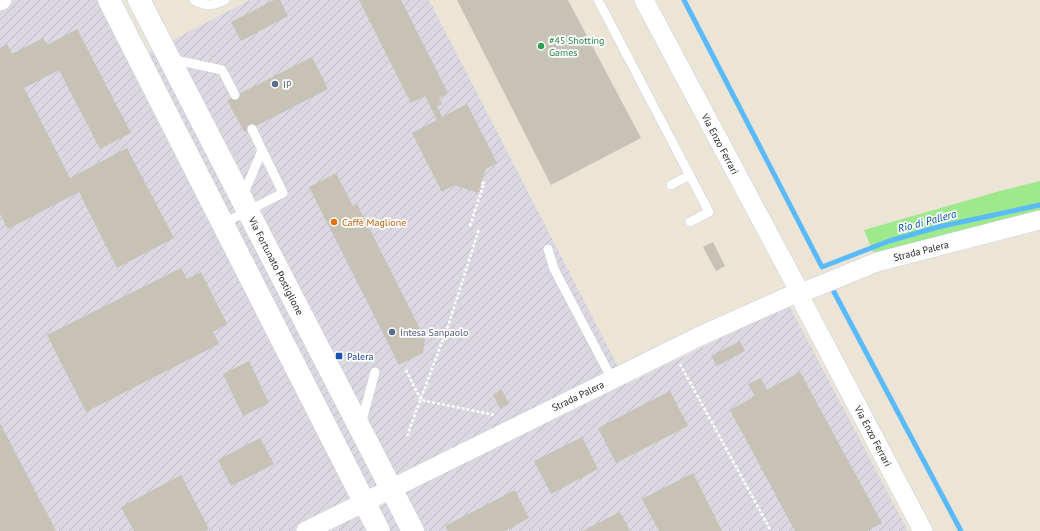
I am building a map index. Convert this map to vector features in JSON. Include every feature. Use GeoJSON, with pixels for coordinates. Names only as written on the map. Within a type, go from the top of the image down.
{"type":"FeatureCollection","features":[{"type":"Feature","properties":{"kind":"street"},"geometry":{"type":"LineString","coordinates":[[109,0],[379,531]]}},
{"type":"Feature","properties":{"kind":"street","name":"Via Fortunato Postiglione"},"geometry":{"type":"LineString","coordinates":[[139,0],[413,531]]}},
{"type":"Feature","properties":{"kind":"street","name":"Via Enzo Ferrari"},"geometry":{"type":"LineString","coordinates":[[643,1],[800,293],[923,531]]}},
{"type":"Feature","properties":{"kind":"street","name":"Strada Palera"},"geometry":{"type":"LineString","coordinates":[[306,531],[672,350],[800,293],[877,262],[1040,220]]}},
{"type":"Feature","properties":{"kind":"lane"},"geometry":{"type":"LineString","coordinates":[[194,0],[203,6],[217,4],[225,0]]}},
{"type":"Feature","properties":{"kind":"lane"},"geometry":{"type":"LineString","coordinates":[[598,0],[709,212],[690,222]]}},
{"type":"Feature","properties":{"kind":"lane"},"geometry":{"type":"LineString","coordinates":[[169,58],[222,70],[235,95]]}},
{"type":"Feature","properties":{"kind":"lane"},"geometry":{"type":"LineString","coordinates":[[222,224],[245,205],[283,192],[252,129]]}},
{"type":"Feature","properties":{"kind":"lane"},"geometry":{"type":"LineString","coordinates":[[245,205],[262,150]]}},
{"type":"Feature","properties":{"kind":"lane"},"geometry":{"type":"LineString","coordinates":[[671,185],[690,175]]}},
{"type":"Feature","properties":{"kind":"lane"},"geometry":{"type":"LineString","coordinates":[[548,249],[554,269],[612,379]]}},
{"type":"Feature","properties":{"kind":"lane"},"geometry":{"type":"LineString","coordinates":[[360,427],[375,372]]}},
{"type":"Feature","properties":{"kind":"path"},"geometry":{"type":"LineString","coordinates":[[470,226],[484,183],[481,183]]}},
{"type":"Feature","properties":{"kind":"path"},"geometry":{"type":"LineString","coordinates":[[407,436],[449,324],[479,228]]}},
{"type":"Feature","properties":{"kind":"path"},"geometry":{"type":"LineString","coordinates":[[672,350],[771,531]]}},
{"type":"Feature","properties":{"kind":"path"},"geometry":{"type":"LineString","coordinates":[[406,370],[421,400]]}},
{"type":"Feature","properties":{"kind":"path"},"geometry":{"type":"LineString","coordinates":[[421,400],[495,415]]}},
{"type":"Feature","properties":{"kind":"shaded area"},"geometry":{"type":"Polygon","coordinates":[[[0,0],[97,0],[130,62],[250,0],[429,0],[627,384],[789,305],[908,531],[0,531],[0,0]]]}},
{"type":"Feature","properties":{"kind":"green space"},"geometry":{"type":"Polygon","coordinates":[[[1040,181],[1040,215],[875,256],[864,230],[1000,191],[1040,181]]]}},
{"type":"Feature","properties":{"kind":"building"},"geometry":{"type":"Polygon","coordinates":[[[274,0],[280,0],[288,16],[241,41],[231,22],[274,0]]]}},
{"type":"Feature","properties":{"kind":"building"},"geometry":{"type":"Polygon","coordinates":[[[359,0],[401,0],[448,93],[439,98],[442,104],[437,106],[442,117],[467,104],[497,163],[486,169],[478,193],[454,185],[442,192],[412,133],[437,120],[425,96],[411,103],[359,0]]]}},
{"type":"Feature","properties":{"kind":"building"},"geometry":{"type":"Polygon","coordinates":[[[457,0],[568,0],[641,138],[551,185],[457,0]]]}},
{"type":"Feature","properties":{"kind":"building"},"geometry":{"type":"Polygon","coordinates":[[[77,29],[131,133],[100,149],[59,70],[24,88],[70,178],[127,148],[174,238],[117,268],[79,192],[8,229],[0,214],[0,48],[7,44],[12,54],[43,38],[47,45],[77,29]]]}},
{"type":"Feature","properties":{"kind":"building"},"geometry":{"type":"Polygon","coordinates":[[[312,57],[328,89],[244,132],[227,100],[312,57]]]}},
{"type":"Feature","properties":{"kind":"building"},"geometry":{"type":"Polygon","coordinates":[[[336,173],[353,206],[357,204],[425,339],[423,353],[399,365],[309,187],[336,173]]]}},
{"type":"Feature","properties":{"kind":"building"},"geometry":{"type":"Polygon","coordinates":[[[713,242],[725,266],[716,271],[703,247],[713,242]]]}},
{"type":"Feature","properties":{"kind":"building"},"geometry":{"type":"Polygon","coordinates":[[[181,268],[187,279],[201,272],[227,324],[213,332],[219,344],[86,412],[47,335],[181,268]]]}},
{"type":"Feature","properties":{"kind":"building"},"geometry":{"type":"Polygon","coordinates":[[[740,341],[745,351],[717,366],[711,356],[740,341]]]}},
{"type":"Feature","properties":{"kind":"building"},"geometry":{"type":"Polygon","coordinates":[[[249,361],[269,403],[243,416],[223,374],[249,361]]]}},
{"type":"Feature","properties":{"kind":"building"},"geometry":{"type":"Polygon","coordinates":[[[800,372],[882,523],[867,531],[795,531],[730,410],[755,396],[748,384],[761,378],[767,390],[800,372]]]}},
{"type":"Feature","properties":{"kind":"building"},"geometry":{"type":"Polygon","coordinates":[[[502,390],[509,404],[500,409],[493,394],[502,390]]]}},
{"type":"Feature","properties":{"kind":"building"},"geometry":{"type":"Polygon","coordinates":[[[670,391],[688,426],[616,463],[598,428],[670,391]]]}},
{"type":"Feature","properties":{"kind":"building"},"geometry":{"type":"Polygon","coordinates":[[[0,423],[56,531],[0,531],[0,423]]]}},
{"type":"Feature","properties":{"kind":"building"},"geometry":{"type":"Polygon","coordinates":[[[582,437],[598,469],[551,494],[534,461],[582,437]]]}},
{"type":"Feature","properties":{"kind":"building"},"geometry":{"type":"Polygon","coordinates":[[[260,438],[274,464],[231,486],[218,460],[260,438]]]}},
{"type":"Feature","properties":{"kind":"building"},"geometry":{"type":"Polygon","coordinates":[[[693,473],[722,531],[659,531],[642,499],[693,473]]]}},
{"type":"Feature","properties":{"kind":"building"},"geometry":{"type":"Polygon","coordinates":[[[181,475],[209,529],[205,531],[134,531],[121,507],[181,475]]]}},
{"type":"Feature","properties":{"kind":"building"},"geometry":{"type":"Polygon","coordinates":[[[515,490],[529,518],[505,531],[448,531],[445,526],[515,490]]]}},
{"type":"Feature","properties":{"kind":"building"},"geometry":{"type":"Polygon","coordinates":[[[620,512],[630,531],[582,531],[620,512]]]}},
{"type":"Feature","properties":{"kind":"waterway","name":"Rio di Pallera"},"geometry":{"type":"LineString","coordinates":[[684,0],[822,267],[889,241],[938,227],[1040,205]]}},
{"type":"Feature","properties":{"kind":"waterway"},"geometry":{"type":"LineString","coordinates":[[834,292],[961,531]]}},
{"type":"Feature","properties":{"kind":"place","name":"#45 Shotting Games"},"geometry":{"type":"Point","coordinates":[541,46]}},
{"type":"Feature","properties":{"kind":"place","name":"IP"},"geometry":{"type":"Point","coordinates":[275,84]}},
{"type":"Feature","properties":{"kind":"place","name":"Caffè Maglione"},"geometry":{"type":"Point","coordinates":[334,222]}},
{"type":"Feature","properties":{"kind":"place","name":"Intesa Sanpaolo"},"geometry":{"type":"Point","coordinates":[392,332]}},
{"type":"Feature","properties":{"kind":"place","name":"Palera"},"geometry":{"type":"Point","coordinates":[339,356]}}]}
